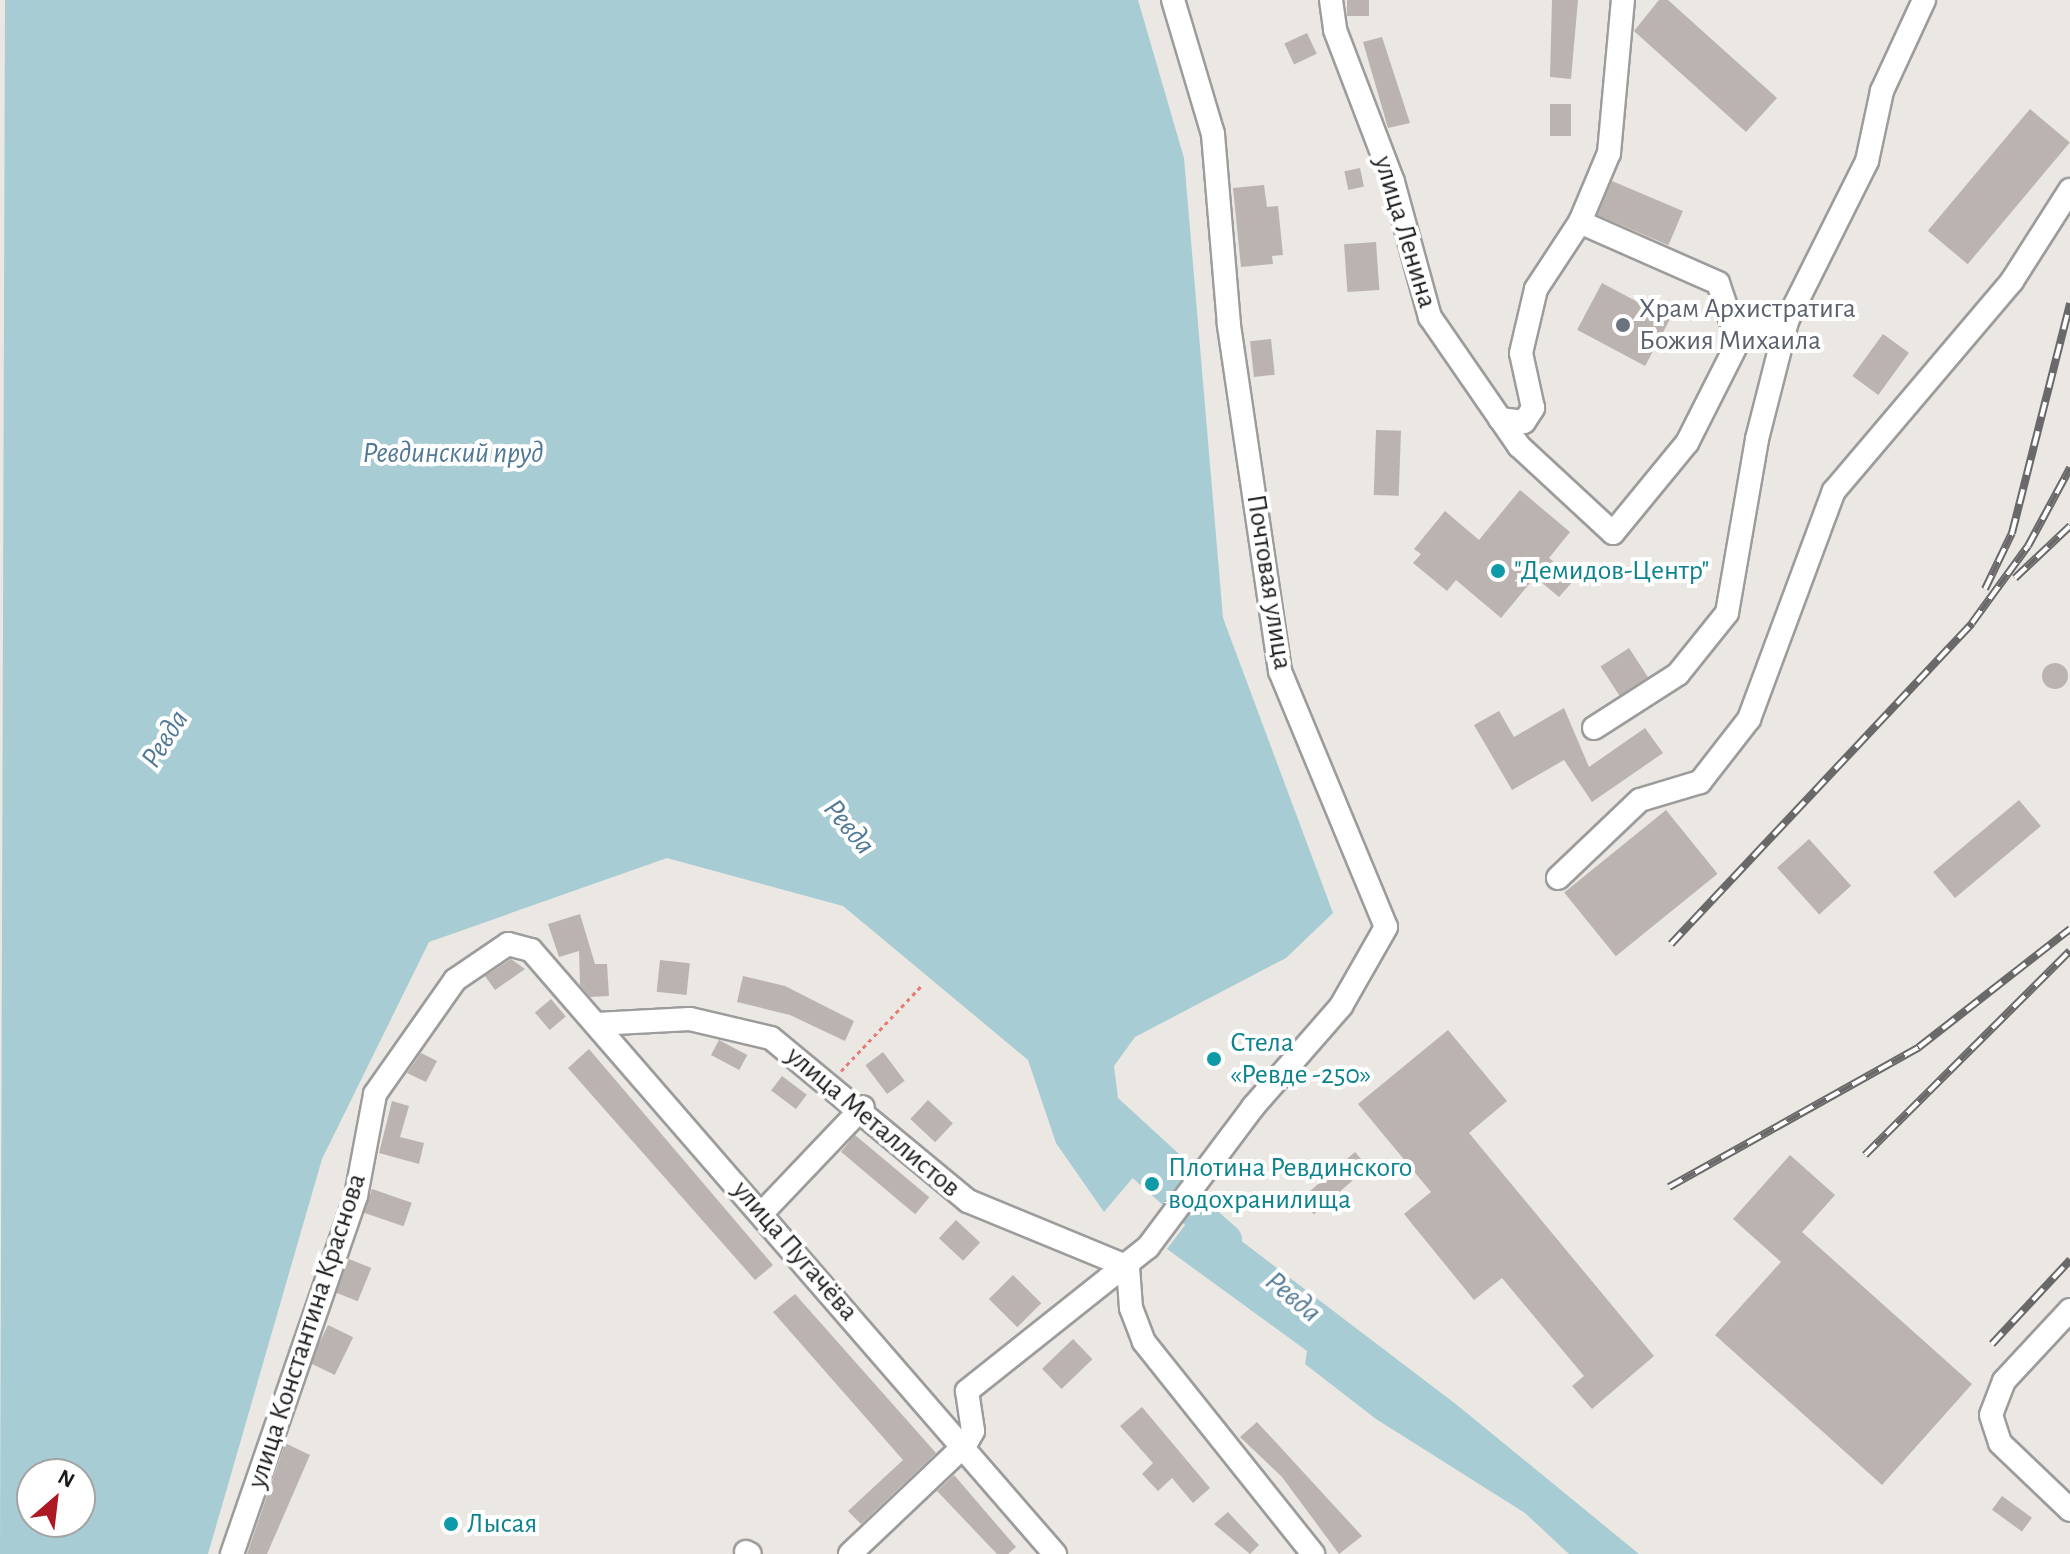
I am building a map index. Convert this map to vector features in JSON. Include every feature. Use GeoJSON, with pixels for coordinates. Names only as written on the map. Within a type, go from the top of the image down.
{"type":"FeatureCollection","features":[{"type":"Feature","properties":{"kind":"street","name":"Почтовая улица"},"geometry":{"type":"LineString","coordinates":[[1128,1267],[1148,1247],[1253,1107],[1341,1006],[1386,927],[1280,671],[1229,325],[1213,134],[1173,0]]}},
{"type":"Feature","properties":{"kind":"street","name":"улица Ленина"},"geometry":{"type":"LineString","coordinates":[[1331,0],[1335,30],[1393,182],[1430,317],[1519,446],[1613,533],[1687,443],[1738,342],[1732,324]]}},
{"type":"Feature","properties":{"kind":"street"},"geometry":{"type":"LineString","coordinates":[[1500,419],[1524,422],[1533,408],[1521,353],[1536,289],[1580,222],[1609,153],[1623,0]]}},
{"type":"Feature","properties":{"kind":"street"},"geometry":{"type":"LineString","coordinates":[[1594,728],[1678,674],[1727,613],[1757,439],[1787,321],[1867,161],[1882,91],[1924,0]]}},
{"type":"Feature","properties":{"kind":"street"},"geometry":{"type":"LineString","coordinates":[[1558,878],[1640,800],[1700,782],[1749,719],[1834,491],[2012,281],[2070,190]]}},
{"type":"Feature","properties":{"kind":"street"},"geometry":{"type":"LineString","coordinates":[[1580,222],[1718,283],[1732,324],[1787,321]]}},
{"type":"Feature","properties":{"kind":"street","name":"улица Константина Краснова"},"geometry":{"type":"LineString","coordinates":[[232,1554],[356,1196],[375,1094],[455,980],[508,944],[531,950]]}},
{"type":"Feature","properties":{"kind":"street","name":"улица Пугачёва"},"geometry":{"type":"LineString","coordinates":[[531,950],[965,1445],[1055,1554]]}},
{"type":"Feature","properties":{"kind":"street","name":"улица Металлистов"},"geometry":{"type":"LineString","coordinates":[[596,1024],[690,1019],[771,1038],[863,1107],[968,1201],[1128,1267]]}},
{"type":"Feature","properties":{"kind":"street"},"geometry":{"type":"LineString","coordinates":[[762,1213],[863,1107]]}},
{"type":"Feature","properties":{"kind":"street"},"geometry":{"type":"LineString","coordinates":[[850,1554],[965,1445],[973,1431],[967,1391],[1128,1267]]}},
{"type":"Feature","properties":{"kind":"street"},"geometry":{"type":"LineString","coordinates":[[1128,1267],[1131,1308],[1144,1342],[1313,1554]]}},
{"type":"Feature","properties":{"kind":"street"},"geometry":{"type":"LineString","coordinates":[[2070,1310],[2004,1381],[1991,1415],[2000,1443],[2070,1510]]}},
{"type":"Feature","properties":{"kind":"path"},"geometry":{"type":"LineString","coordinates":[[830,1083],[921,986]]}},
{"type":"Feature","properties":{"kind":"water","name":"Ревдинский пруд"},"geometry":{"type":"Polygon","coordinates":[[[5,0],[1138,0],[1184,158],[1223,618],[1333,913],[1286,958],[1135,1037],[1114,1066],[1118,1098],[1179,1154],[1176,1175],[1151,1156],[1104,1212],[1056,1143],[1028,1060],[843,906],[667,858],[429,942],[322,1159],[208,1554],[0,1554],[5,0]]]}},
{"type":"Feature","properties":{"kind":"water"},"geometry":{"type":"Polygon","coordinates":[[[1198,1208],[1457,1405],[1639,1554],[1569,1554],[1525,1513],[1376,1419],[1305,1364],[1307,1351],[1167,1249],[1198,1208]]]}},
{"type":"Feature","properties":{"kind":"building"},"geometry":{"type":"Polygon","coordinates":[[[1347,0],[1369,0],[1369,16],[1347,16],[1347,0]]]}},
{"type":"Feature","properties":{"kind":"building"},"geometry":{"type":"Polygon","coordinates":[[[1552,0],[1578,0],[1571,79],[1550,77],[1552,0]]]}},
{"type":"Feature","properties":{"kind":"building"},"geometry":{"type":"Polygon","coordinates":[[[1659,0],[1668,0],[1777,98],[1746,132],[1634,31],[1659,0]]]}},
{"type":"Feature","properties":{"kind":"building"},"geometry":{"type":"Polygon","coordinates":[[[1307,33],[1317,54],[1294,64],[1284,44],[1307,33]]]}},
{"type":"Feature","properties":{"kind":"building"},"geometry":{"type":"Polygon","coordinates":[[[1382,37],[1410,123],[1388,128],[1363,42],[1382,37]]]}},
{"type":"Feature","properties":{"kind":"building"},"geometry":{"type":"Polygon","coordinates":[[[1550,104],[1571,104],[1571,136],[1550,136],[1550,104]]]}},
{"type":"Feature","properties":{"kind":"building"},"geometry":{"type":"Polygon","coordinates":[[[2030,109],[2070,142],[1968,264],[1928,231],[2030,109]]]}},
{"type":"Feature","properties":{"kind":"building"},"geometry":{"type":"Polygon","coordinates":[[[1360,168],[1364,187],[1348,190],[1344,171],[1360,168]]]}},
{"type":"Feature","properties":{"kind":"building"},"geometry":{"type":"Polygon","coordinates":[[[1612,181],[1683,211],[1668,245],[1598,215],[1612,181]]]}},
{"type":"Feature","properties":{"kind":"building"},"geometry":{"type":"Polygon","coordinates":[[[1264,185],[1267,207],[1278,206],[1283,255],[1272,256],[1273,264],[1241,267],[1233,188],[1264,185]]]}},
{"type":"Feature","properties":{"kind":"building"},"geometry":{"type":"Polygon","coordinates":[[[1376,242],[1379,290],[1347,292],[1344,244],[1376,242]]]}},
{"type":"Feature","properties":{"kind":"building","name":"Храм Архистратига Божия Михаила"},"geometry":{"type":"Polygon","coordinates":[[[1602,283],[1670,319],[1645,366],[1577,330],[1602,283]]]}},
{"type":"Feature","properties":{"kind":"building"},"geometry":{"type":"Polygon","coordinates":[[[1883,334],[1909,353],[1878,395],[1852,376],[1883,334]]]}},
{"type":"Feature","properties":{"kind":"building"},"geometry":{"type":"Polygon","coordinates":[[[1271,339],[1275,375],[1254,377],[1250,341],[1271,339]]]}},
{"type":"Feature","properties":{"kind":"building"},"geometry":{"type":"Polygon","coordinates":[[[1376,430],[1401,431],[1399,496],[1374,495],[1376,430]]]}},
{"type":"Feature","properties":{"kind":"building"},"geometry":{"type":"Polygon","coordinates":[[[1520,490],[1570,532],[1549,558],[1575,579],[1559,597],[1535,577],[1501,618],[1456,580],[1447,591],[1413,563],[1421,554],[1414,549],[1445,511],[1479,540],[1520,490]]]}},
{"type":"Feature","properties":{"kind":"building"},"geometry":{"type":"Polygon","coordinates":[[[1629,648],[1648,677],[1620,696],[1600,667],[1629,648]]]}},
{"type":"Feature","properties":{"kind":"building"},"geometry":{"type":"Polygon","coordinates":[[[2055,663],[2064,667],[2068,676],[2064,685],[2055,689],[2046,685],[2042,676],[2046,667],[2055,663]]]}},
{"type":"Feature","properties":{"kind":"building"},"geometry":{"type":"Polygon","coordinates":[[[1564,708],[1589,767],[1645,728],[1663,753],[1592,802],[1564,760],[1512,790],[1474,725],[1499,711],[1514,737],[1564,708]]]}},
{"type":"Feature","properties":{"kind":"building"},"geometry":{"type":"Polygon","coordinates":[[[2019,800],[2041,826],[1955,898],[1933,872],[2019,800]]]}},
{"type":"Feature","properties":{"kind":"building"},"geometry":{"type":"Polygon","coordinates":[[[1666,810],[1718,874],[1616,956],[1564,892],[1666,810]]]}},
{"type":"Feature","properties":{"kind":"building"},"geometry":{"type":"Polygon","coordinates":[[[1809,839],[1851,886],[1819,915],[1777,868],[1809,839]]]}},
{"type":"Feature","properties":{"kind":"building"},"geometry":{"type":"Polygon","coordinates":[[[580,914],[595,964],[607,964],[609,996],[590,997],[580,985],[579,951],[559,957],[548,924],[580,914]]]}},
{"type":"Feature","properties":{"kind":"building"},"geometry":{"type":"Polygon","coordinates":[[[511,959],[525,969],[495,990],[485,976],[511,959]]]}},
{"type":"Feature","properties":{"kind":"building"},"geometry":{"type":"Polygon","coordinates":[[[660,960],[690,963],[686,995],[657,992],[660,960]]]}},
{"type":"Feature","properties":{"kind":"building"},"geometry":{"type":"Polygon","coordinates":[[[743,976],[785,986],[854,1021],[845,1041],[790,1015],[737,1002],[743,976]]]}},
{"type":"Feature","properties":{"kind":"building"},"geometry":{"type":"Polygon","coordinates":[[[551,999],[566,1017],[550,1030],[535,1012],[551,999]]]}},
{"type":"Feature","properties":{"kind":"building"},"geometry":{"type":"Polygon","coordinates":[[[1448,1030],[1507,1101],[1469,1133],[1654,1356],[1592,1409],[1572,1386],[1584,1376],[1502,1278],[1474,1300],[1404,1214],[1431,1192],[1358,1104],[1448,1030]]]}},
{"type":"Feature","properties":{"kind":"building"},"geometry":{"type":"Polygon","coordinates":[[[719,1040],[747,1055],[739,1070],[711,1055],[719,1040]]]}},
{"type":"Feature","properties":{"kind":"building"},"geometry":{"type":"Polygon","coordinates":[[[589,1049],[773,1265],[755,1280],[568,1068],[589,1049]]]}},
{"type":"Feature","properties":{"kind":"building"},"geometry":{"type":"Polygon","coordinates":[[[883,1052],[905,1081],[887,1094],[865,1065],[883,1052]]]}},
{"type":"Feature","properties":{"kind":"building"},"geometry":{"type":"Polygon","coordinates":[[[421,1053],[437,1061],[426,1082],[407,1073],[421,1053]]]}},
{"type":"Feature","properties":{"kind":"building"},"geometry":{"type":"Polygon","coordinates":[[[782,1076],[807,1095],[796,1109],[771,1090],[782,1076]]]}},
{"type":"Feature","properties":{"kind":"building"},"geometry":{"type":"Polygon","coordinates":[[[928,1100],[953,1123],[935,1142],[910,1119],[928,1100]]]}},
{"type":"Feature","properties":{"kind":"building"},"geometry":{"type":"Polygon","coordinates":[[[392,1101],[409,1106],[400,1137],[424,1143],[419,1164],[379,1153],[392,1101]]]}},
{"type":"Feature","properties":{"kind":"building"},"geometry":{"type":"Polygon","coordinates":[[[855,1135],[929,1197],[915,1214],[841,1152],[855,1135]]]}},
{"type":"Feature","properties":{"kind":"building"},"geometry":{"type":"Polygon","coordinates":[[[1355,1152],[1368,1167],[1314,1214],[1301,1199],[1355,1152]]]}},
{"type":"Feature","properties":{"kind":"building"},"geometry":{"type":"Polygon","coordinates":[[[1790,1155],[1835,1195],[1802,1232],[1972,1384],[1882,1485],[1715,1335],[1781,1262],[1733,1219],[1790,1155]]]}},
{"type":"Feature","properties":{"kind":"building"},"geometry":{"type":"Polygon","coordinates":[[[372,1189],[412,1203],[404,1226],[364,1213],[372,1189]]]}},
{"type":"Feature","properties":{"kind":"building"},"geometry":{"type":"Polygon","coordinates":[[[956,1220],[980,1243],[963,1261],[939,1238],[956,1220]]]}},
{"type":"Feature","properties":{"kind":"building"},"geometry":{"type":"Polygon","coordinates":[[[349,1259],[371,1268],[358,1301],[336,1292],[349,1259]]]}},
{"type":"Feature","properties":{"kind":"building"},"geometry":{"type":"Polygon","coordinates":[[[1013,1275],[1041,1303],[1017,1327],[989,1299],[1013,1275]]]}},
{"type":"Feature","properties":{"kind":"building"},"geometry":{"type":"Polygon","coordinates":[[[795,1294],[936,1453],[861,1524],[848,1511],[903,1460],[773,1312],[795,1294]]]}},
{"type":"Feature","properties":{"kind":"building"},"geometry":{"type":"Polygon","coordinates":[[[328,1325],[353,1337],[335,1375],[310,1363],[328,1325]]]}},
{"type":"Feature","properties":{"kind":"building"},"geometry":{"type":"Polygon","coordinates":[[[1073,1339],[1092,1359],[1062,1389],[1042,1369],[1073,1339]]]}},
{"type":"Feature","properties":{"kind":"building"},"geometry":{"type":"Polygon","coordinates":[[[1142,1407],[1210,1488],[1193,1503],[1172,1478],[1158,1491],[1142,1474],[1153,1463],[1120,1426],[1142,1407]]]}},
{"type":"Feature","properties":{"kind":"building"},"geometry":{"type":"Polygon","coordinates":[[[1257,1422],[1362,1536],[1339,1554],[1282,1477],[1240,1437],[1257,1422]]]}},
{"type":"Feature","properties":{"kind":"building"},"geometry":{"type":"Polygon","coordinates":[[[285,1443],[310,1455],[267,1554],[247,1554],[285,1443]]]}},
{"type":"Feature","properties":{"kind":"building"},"geometry":{"type":"Polygon","coordinates":[[[954,1475],[1016,1547],[1008,1554],[997,1554],[937,1491],[954,1475]]]}},
{"type":"Feature","properties":{"kind":"building"},"geometry":{"type":"Polygon","coordinates":[[[2002,1496],[2032,1518],[2022,1532],[1992,1510],[2002,1496]]]}},
{"type":"Feature","properties":{"kind":"building"},"geometry":{"type":"Polygon","coordinates":[[[1228,1512],[1259,1545],[1250,1554],[1214,1524],[1228,1512]]]}},
{"type":"Feature","properties":{"kind":"waterway","name":"Ревда"},"geometry":{"type":"LineString","coordinates":[[1112,1138],[1226,1240]]}},
{"type":"Feature","properties":{"kind":"railway"},"geometry":{"type":"LineString","coordinates":[[1985,589],[2012,533],[2070,303]]}},
{"type":"Feature","properties":{"kind":"railway"},"geometry":{"type":"LineString","coordinates":[[1671,944],[1972,623],[2028,546],[2070,468]]}},
{"type":"Feature","properties":{"kind":"railway"},"geometry":{"type":"LineString","coordinates":[[2015,578],[2070,526]]}},
{"type":"Feature","properties":{"kind":"railway"},"geometry":{"type":"LineString","coordinates":[[1669,1187],[1919,1047],[2070,929]]}},
{"type":"Feature","properties":{"kind":"railway"},"geometry":{"type":"LineString","coordinates":[[1865,1155],[2070,951]]}},
{"type":"Feature","properties":{"kind":"railway"},"geometry":{"type":"LineString","coordinates":[[1992,1344],[2070,1260]]}},
{"type":"Feature","properties":{"kind":"place","name":"Храм Архистратига Божия Михаила"},"geometry":{"type":"Point","coordinates":[1623,325]}},
{"type":"Feature","properties":{"kind":"place","name":"\"Демидов-Центр\""},"geometry":{"type":"Point","coordinates":[1498,571]}},
{"type":"Feature","properties":{"kind":"place","name":"Стела «Ревде -250»"},"geometry":{"type":"Point","coordinates":[1214,1059]}},
{"type":"Feature","properties":{"kind":"place","name":"Плотина Ревдинского водохранилища"},"geometry":{"type":"Point","coordinates":[1152,1184]}},
{"type":"Feature","properties":{"kind":"place","name":"Лысая"},"geometry":{"type":"Point","coordinates":[451,1524]}}]}
